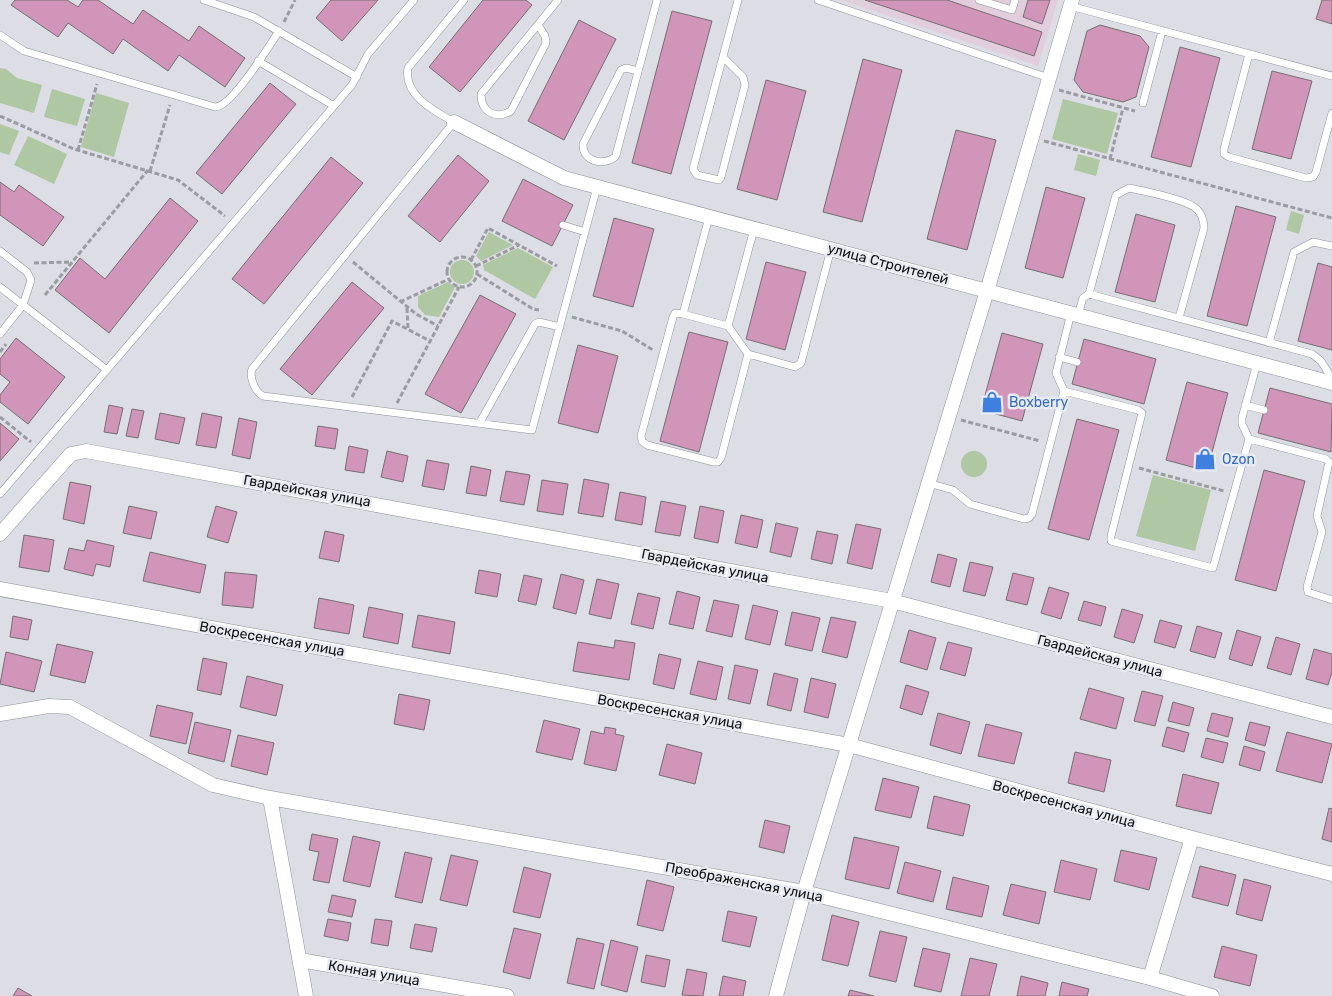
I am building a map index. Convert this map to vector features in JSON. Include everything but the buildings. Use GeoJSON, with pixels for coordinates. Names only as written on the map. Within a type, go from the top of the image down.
{"type":"FeatureCollection","features":[{"type":"Feature","properties":{"kind":"street"},"geometry":{"type":"LineString","coordinates":[[776,996],[804,892],[987,291],[1071,3]]}},
{"type":"Feature","properties":{"kind":"street","name":"улица Строителей"},"geometry":{"type":"LineString","coordinates":[[454,122],[564,178],[1332,383]]}},
{"type":"Feature","properties":{"kind":"street","name":"Гвардейская улица"},"geometry":{"type":"LineString","coordinates":[[0,534],[71,454],[86,451],[892,601],[1332,717]]}},
{"type":"Feature","properties":{"kind":"street","name":"Воскресенская улица"},"geometry":{"type":"LineString","coordinates":[[0,589],[849,745],[1332,874]]}},
{"type":"Feature","properties":{"kind":"street","name":"Преображенская улица"},"geometry":{"type":"LineString","coordinates":[[0,714],[49,706],[70,708],[213,785],[270,798],[804,892],[1150,978],[1212,996]]}},
{"type":"Feature","properties":{"kind":"street"},"geometry":{"type":"LineString","coordinates":[[270,798],[306,996]]}},
{"type":"Feature","properties":{"kind":"street"},"geometry":{"type":"LineString","coordinates":[[1150,978],[1192,838]]}},
{"type":"Feature","properties":{"kind":"street","name":"Конная улица"},"geometry":{"type":"LineString","coordinates":[[300,960],[506,996]]}},
{"type":"Feature","properties":{"kind":"lane"},"geometry":{"type":"LineString","coordinates":[[204,0],[254,18],[357,77]]}},
{"type":"Feature","properties":{"kind":"lane"},"geometry":{"type":"LineString","coordinates":[[0,494],[334,106],[357,77],[368,54],[414,0]]}},
{"type":"Feature","properties":{"kind":"lane"},"geometry":{"type":"LineString","coordinates":[[464,0],[408,68],[406,77],[411,88],[421,101],[454,122],[252,369],[250,375],[257,392],[263,396],[532,430],[597,187]]}},
{"type":"Feature","properties":{"kind":"lane"},"geometry":{"type":"LineString","coordinates":[[538,24],[545,36],[546,43],[511,111],[501,115],[491,114],[482,105],[481,94],[538,24],[558,0]]}},
{"type":"Feature","properties":{"kind":"lane"},"geometry":{"type":"LineString","coordinates":[[638,72],[626,68],[621,70],[583,144],[585,152],[594,161],[606,162],[615,157],[638,72],[657,0]]}},
{"type":"Feature","properties":{"kind":"lane"},"geometry":{"type":"LineString","coordinates":[[723,56],[743,76],[746,85],[721,176],[719,180],[716,180],[697,175],[693,169],[723,56],[738,0]]}},
{"type":"Feature","properties":{"kind":"lane"},"geometry":{"type":"LineString","coordinates":[[818,0],[1048,83]]}},
{"type":"Feature","properties":{"kind":"lane"},"geometry":{"type":"LineString","coordinates":[[979,0],[1012,10],[1015,0]]}},
{"type":"Feature","properties":{"kind":"lane"},"geometry":{"type":"LineString","coordinates":[[1071,3],[1162,31],[1332,76]]}},
{"type":"Feature","properties":{"kind":"lane"},"geometry":{"type":"LineString","coordinates":[[0,35],[24,51],[220,107],[258,61],[279,31]]}},
{"type":"Feature","properties":{"kind":"lane"},"geometry":{"type":"LineString","coordinates":[[1143,103],[1162,31]]}},
{"type":"Feature","properties":{"kind":"lane"},"geometry":{"type":"LineString","coordinates":[[1249,54],[1224,154],[1306,178],[1313,177],[1332,113]]}},
{"type":"Feature","properties":{"kind":"lane"},"geometry":{"type":"LineString","coordinates":[[258,61],[334,106]]}},
{"type":"Feature","properties":{"kind":"lane"},"geometry":{"type":"LineString","coordinates":[[927,483],[953,490],[970,504],[1024,518],[1029,518],[1032,514],[1064,391],[1056,374],[1059,357],[1074,314],[1083,298],[1089,294],[1116,195],[1129,188],[1194,206],[1204,223],[1179,318]]}},
{"type":"Feature","properties":{"kind":"lane"},"geometry":{"type":"LineString","coordinates":[[683,314],[709,217]]}},
{"type":"Feature","properties":{"kind":"lane"},"geometry":{"type":"LineString","coordinates":[[563,225],[585,232]]}},
{"type":"Feature","properties":{"kind":"lane"},"geometry":{"type":"LineString","coordinates":[[728,326],[754,229]]}},
{"type":"Feature","properties":{"kind":"lane"},"geometry":{"type":"LineString","coordinates":[[1269,343],[1294,252],[1313,242],[1332,246]]}},
{"type":"Feature","properties":{"kind":"lane"},"geometry":{"type":"LineString","coordinates":[[748,354],[718,462],[647,445],[642,441],[641,436],[672,317],[675,313],[728,326],[748,354],[798,366],[831,249]]}},
{"type":"Feature","properties":{"kind":"lane"},"geometry":{"type":"LineString","coordinates":[[0,251],[30,276],[23,305],[0,334]]}},
{"type":"Feature","properties":{"kind":"lane"},"geometry":{"type":"LineString","coordinates":[[0,287],[107,370]]}},
{"type":"Feature","properties":{"kind":"lane"},"geometry":{"type":"LineString","coordinates":[[1089,294],[1318,358],[1332,379]]}},
{"type":"Feature","properties":{"kind":"lane"},"geometry":{"type":"LineString","coordinates":[[479,424],[534,324],[539,322],[560,326]]}},
{"type":"Feature","properties":{"kind":"lane"},"geometry":{"type":"LineString","coordinates":[[1059,357],[1078,362]]}},
{"type":"Feature","properties":{"kind":"lane"},"geometry":{"type":"LineString","coordinates":[[1064,391],[1138,410],[1142,413],[1110,536],[1111,541],[1115,544],[1214,568],[1249,439],[1242,424],[1245,405],[1257,363]]}},
{"type":"Feature","properties":{"kind":"lane"},"geometry":{"type":"LineString","coordinates":[[1245,405],[1264,410]]}},
{"type":"Feature","properties":{"kind":"lane"},"geometry":{"type":"LineString","coordinates":[[1249,439],[1326,459],[1329,462],[1318,512],[1322,532],[1308,592],[1312,595],[1332,600]]}},
{"type":"Feature","properties":{"kind":"path"},"geometry":{"type":"LineString","coordinates":[[279,31],[295,0]]}},
{"type":"Feature","properties":{"kind":"path"},"geometry":{"type":"LineString","coordinates":[[78,150],[100,74]]}},
{"type":"Feature","properties":{"kind":"path"},"geometry":{"type":"LineString","coordinates":[[1048,83],[1139,112]]}},
{"type":"Feature","properties":{"kind":"path"},"geometry":{"type":"LineString","coordinates":[[45,295],[149,171],[173,95]]}},
{"type":"Feature","properties":{"kind":"path"},"geometry":{"type":"LineString","coordinates":[[1110,159],[1123,108]]}},
{"type":"Feature","properties":{"kind":"path"},"geometry":{"type":"LineString","coordinates":[[0,116],[78,150],[178,180],[233,223]]}},
{"type":"Feature","properties":{"kind":"path"},"geometry":{"type":"LineString","coordinates":[[1032,138],[1332,218]]}},
{"type":"Feature","properties":{"kind":"path"},"geometry":{"type":"LineString","coordinates":[[471,260],[488,228],[557,266]]}},
{"type":"Feature","properties":{"kind":"path"},"geometry":{"type":"LineString","coordinates":[[476,266],[519,245]]}},
{"type":"Feature","properties":{"kind":"path"},"geometry":{"type":"LineString","coordinates":[[460,257],[471,260],[476,266],[478,272],[472,284],[459,286],[450,279],[447,272],[453,260],[460,257]]}},
{"type":"Feature","properties":{"kind":"path"},"geometry":{"type":"LineString","coordinates":[[351,261],[400,302],[438,326]]}},
{"type":"Feature","properties":{"kind":"path"},"geometry":{"type":"LineString","coordinates":[[28,263],[71,262]]}},
{"type":"Feature","properties":{"kind":"path"},"geometry":{"type":"LineString","coordinates":[[400,302],[450,279]]}},
{"type":"Feature","properties":{"kind":"path"},"geometry":{"type":"LineString","coordinates":[[395,407],[459,286]]}},
{"type":"Feature","properties":{"kind":"path"},"geometry":{"type":"LineString","coordinates":[[407,307],[409,330],[407,336]]}},
{"type":"Feature","properties":{"kind":"path"},"geometry":{"type":"LineString","coordinates":[[350,402],[392,321],[430,341]]}},
{"type":"Feature","properties":{"kind":"path"},"geometry":{"type":"LineString","coordinates":[[948,416],[1050,444]]}},
{"type":"Feature","properties":{"kind":"path"},"geometry":{"type":"LineString","coordinates":[[0,417],[39,449]]}},
{"type":"Feature","properties":{"kind":"path"},"geometry":{"type":"LineString","coordinates":[[1129,465],[1235,493]]}},
{"type":"Feature","properties":{"kind":"shaded area"},"geometry":{"type":"Polygon","coordinates":[[[841,0],[1058,0],[1038,66],[841,0]]]}},
{"type":"Feature","properties":{"kind":"green space"},"geometry":{"type":"Polygon","coordinates":[[[0,68],[6,69],[17,78],[42,85],[34,113],[0,103],[0,68]]]}},
{"type":"Feature","properties":{"kind":"green space"},"geometry":{"type":"Polygon","coordinates":[[[52,89],[85,99],[77,126],[44,117],[52,89]]]}},
{"type":"Feature","properties":{"kind":"green space"},"geometry":{"type":"Polygon","coordinates":[[[96,93],[129,103],[114,157],[81,147],[96,93]]]}},
{"type":"Feature","properties":{"kind":"green space"},"geometry":{"type":"Polygon","coordinates":[[[1063,99],[1118,113],[1107,154],[1052,139],[1063,99]]]}},
{"type":"Feature","properties":{"kind":"green space"},"geometry":{"type":"Polygon","coordinates":[[[0,124],[19,131],[9,155],[0,152],[0,124]]]}},
{"type":"Feature","properties":{"kind":"green space"},"geometry":{"type":"Polygon","coordinates":[[[28,136],[67,154],[54,184],[14,165],[28,136]]]}},
{"type":"Feature","properties":{"kind":"green space"},"geometry":{"type":"Polygon","coordinates":[[[1078,154],[1100,160],[1096,176],[1074,170],[1078,154]]]}},
{"type":"Feature","properties":{"kind":"green space"},"geometry":{"type":"Polygon","coordinates":[[[1291,211],[1304,215],[1299,234],[1286,230],[1291,211]]]}},
{"type":"Feature","properties":{"kind":"green space"},"geometry":{"type":"Polygon","coordinates":[[[489,232],[513,245],[481,261],[476,256],[489,232]]]}},
{"type":"Feature","properties":{"kind":"green space"},"geometry":{"type":"Polygon","coordinates":[[[518,248],[553,267],[535,299],[484,270],[483,265],[518,248]]]}},
{"type":"Feature","properties":{"kind":"green space"},"geometry":{"type":"Polygon","coordinates":[[[462,260],[471,263],[474,272],[471,281],[462,284],[453,281],[450,272],[453,263],[462,260]]]}},
{"type":"Feature","properties":{"kind":"green space"},"geometry":{"type":"Polygon","coordinates":[[[448,282],[455,287],[439,317],[425,315],[418,307],[418,296],[448,282]]]}},
{"type":"Feature","properties":{"kind":"green space"},"geometry":{"type":"Polygon","coordinates":[[[974,451],[983,455],[987,464],[983,473],[974,477],[965,473],[961,464],[965,455],[974,451]]]}},
{"type":"Feature","properties":{"kind":"green space"},"geometry":{"type":"Polygon","coordinates":[[[1153,475],[1211,490],[1195,551],[1136,536],[1153,475]]]}},
{"type":"Feature","properties":{"kind":"place","name":"Boxberry"},"geometry":{"type":"Point","coordinates":[992,402]}},
{"type":"Feature","properties":{"kind":"place","name":"Ozon"},"geometry":{"type":"Point","coordinates":[1205,459]}}]}
